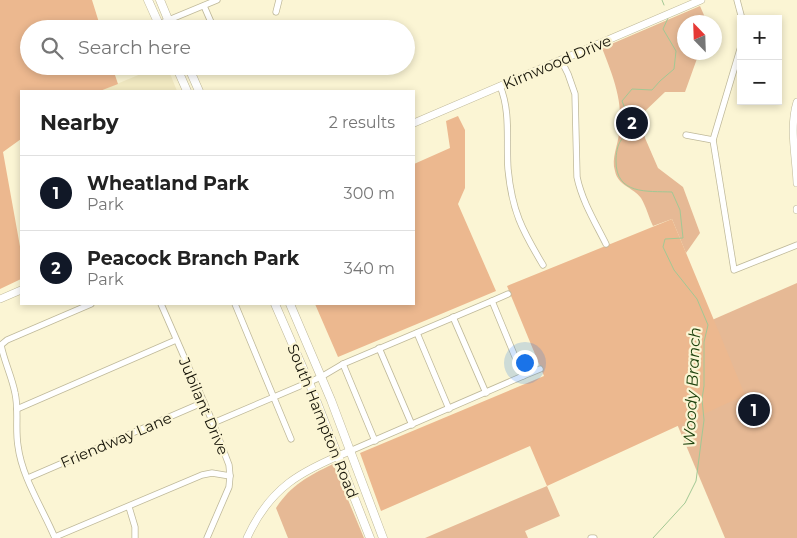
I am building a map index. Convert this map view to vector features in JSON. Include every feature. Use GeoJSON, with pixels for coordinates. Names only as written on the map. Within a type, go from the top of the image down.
{"type":"FeatureCollection","features":[{"type":"Feature","properties":{"kind":"main road"},"geometry":{"type":"LineString","coordinates":[[148,0],[157,20]]}},
{"type":"Feature","properties":{"kind":"main road"},"geometry":{"type":"LineString","coordinates":[[160,0],[168,20]]}},
{"type":"Feature","properties":{"kind":"main road"},"geometry":{"type":"LineString","coordinates":[[180,75],[187,90]]}},
{"type":"Feature","properties":{"kind":"main road"},"geometry":{"type":"LineString","coordinates":[[192,75],[199,90]]}},
{"type":"Feature","properties":{"kind":"main road","name":"South Hampton Road"},"geometry":{"type":"LineString","coordinates":[[275,305],[309,382],[370,538]]}},
{"type":"Feature","properties":{"kind":"main road","name":"South Hampton Road"},"geometry":{"type":"LineString","coordinates":[[290,305],[321,377],[383,538]]}},
{"type":"Feature","properties":{"kind":"street"},"geometry":{"type":"LineString","coordinates":[[168,20],[217,0]]}},
{"type":"Feature","properties":{"kind":"street"},"geometry":{"type":"LineString","coordinates":[[276,12],[279,0]]}},
{"type":"Feature","properties":{"kind":"street","name":"Kirnwood Drive"},"geometry":{"type":"LineString","coordinates":[[415,123],[701,0]]}},
{"type":"Feature","properties":{"kind":"street"},"geometry":{"type":"LineString","coordinates":[[737,0],[741,15]]}},
{"type":"Feature","properties":{"kind":"street"},"geometry":{"type":"LineString","coordinates":[[204,6],[210,20]]}},
{"type":"Feature","properties":{"kind":"street"},"geometry":{"type":"LineString","coordinates":[[737,59],[713,140],[734,270],[797,245]]}},
{"type":"Feature","properties":{"kind":"street"},"geometry":{"type":"LineString","coordinates":[[561,60],[575,94],[579,188],[606,244]]}},
{"type":"Feature","properties":{"kind":"street"},"geometry":{"type":"LineString","coordinates":[[500,86],[506,105],[508,168],[513,203],[523,230],[543,265]]}},
{"type":"Feature","properties":{"kind":"street"},"geometry":{"type":"LineString","coordinates":[[797,102],[793,137],[797,183]]}},
{"type":"Feature","properties":{"kind":"street"},"geometry":{"type":"LineString","coordinates":[[686,135],[713,140]]}},
{"type":"Feature","properties":{"kind":"street"},"geometry":{"type":"LineString","coordinates":[[0,299],[20,290]]}},
{"type":"Feature","properties":{"kind":"street"},"geometry":{"type":"LineString","coordinates":[[213,423],[321,377],[343,364],[379,348],[508,294]]}},
{"type":"Feature","properties":{"kind":"street"},"geometry":{"type":"LineString","coordinates":[[492,301],[523,376]]}},
{"type":"Feature","properties":{"kind":"street"},"geometry":{"type":"LineString","coordinates":[[89,305],[3,342],[2,348],[10,372],[17,409],[18,447],[28,478],[55,538],[202,475],[212,473],[230,476]]}},
{"type":"Feature","properties":{"kind":"street","name":"Jubilant Drive"},"geometry":{"type":"LineString","coordinates":[[161,305],[228,461],[230,476],[227,492],[207,538]]}},
{"type":"Feature","properties":{"kind":"street"},"geometry":{"type":"LineString","coordinates":[[235,305],[291,439]]}},
{"type":"Feature","properties":{"kind":"street"},"geometry":{"type":"LineString","coordinates":[[454,317],[486,393]]}},
{"type":"Feature","properties":{"kind":"street"},"geometry":{"type":"LineString","coordinates":[[417,333],[450,409]]}},
{"type":"Feature","properties":{"kind":"street"},"geometry":{"type":"LineString","coordinates":[[17,409],[176,340]]}},
{"type":"Feature","properties":{"kind":"street"},"geometry":{"type":"LineString","coordinates":[[379,348],[412,425]]}},
{"type":"Feature","properties":{"kind":"street"},"geometry":{"type":"LineString","coordinates":[[343,364],[375,441]]}},
{"type":"Feature","properties":{"kind":"street"},"geometry":{"type":"LineString","coordinates":[[247,538],[257,518],[282,487],[298,475],[540,369]]}},
{"type":"Feature","properties":{"kind":"street","name":"Friendway Lane"},"geometry":{"type":"LineString","coordinates":[[28,478],[204,402]]}},
{"type":"Feature","properties":{"kind":"street"},"geometry":{"type":"LineString","coordinates":[[129,507],[135,527],[135,538]]}},
{"type":"Feature","properties":{"kind":"shaded area"},"geometry":{"type":"Polygon","coordinates":[[[0,0],[92,0],[98,20],[20,20],[20,75],[115,75],[118,84],[103,90],[20,90],[20,140],[3,152],[20,246],[20,279],[0,289],[0,0]]]}},
{"type":"Feature","properties":{"kind":"shaded area"},"geometry":{"type":"Polygon","coordinates":[[[700,6],[704,15],[679,15],[700,6]]]}},
{"type":"Feature","properties":{"kind":"shaded area"},"geometry":{"type":"Polygon","coordinates":[[[677,16],[677,60],[696,60],[685,92],[665,92],[643,113],[645,138],[658,168],[683,187],[700,233],[686,253],[672,219],[653,226],[641,198],[622,183],[617,176],[614,157],[620,122],[619,100],[614,79],[602,48],[677,16]]]}},
{"type":"Feature","properties":{"kind":"shaded area"},"geometry":{"type":"Polygon","coordinates":[[[138,75],[171,75],[177,90],[102,90],[138,75]]]}},
{"type":"Feature","properties":{"kind":"shaded area"},"geometry":{"type":"Polygon","coordinates":[[[458,116],[465,130],[465,188],[458,204],[496,291],[338,357],[315,305],[415,305],[415,164],[450,148],[446,121],[458,116]]]}},
{"type":"Feature","properties":{"kind":"shaded area"},"geometry":{"type":"Polygon","coordinates":[[[672,219],[745,395],[547,486],[530,446],[381,511],[360,453],[544,376],[507,286],[672,219]]]}},
{"type":"Feature","properties":{"kind":"shaded area"},"geometry":{"type":"Polygon","coordinates":[[[797,283],[797,538],[725,538],[677,424],[712,320],[797,283]]]}},
{"type":"Feature","properties":{"kind":"shaded area"},"geometry":{"type":"Polygon","coordinates":[[[333,464],[364,538],[288,538],[276,508],[294,487],[333,464]]]}},
{"type":"Feature","properties":{"kind":"shaded area"},"geometry":{"type":"Polygon","coordinates":[[[547,486],[560,516],[525,531],[528,538],[425,538],[547,486]]]}},
{"type":"Feature","properties":{"kind":"waterway","name":"Woody Branch"},"geometry":{"type":"LineString","coordinates":[[662,0],[664,5]]}},
{"type":"Feature","properties":{"kind":"waterway","name":"Woody Branch"},"geometry":{"type":"LineString","coordinates":[[653,538],[685,503],[696,481],[704,420],[702,399],[704,386],[704,342],[708,325],[697,299],[674,270],[663,247],[665,239],[683,238],[680,210],[672,192],[653,192],[635,189],[621,180],[617,172],[616,158],[619,144],[635,126],[633,115],[624,106],[622,101],[632,89],[652,90],[674,69],[676,51],[663,29],[668,18]]}},
{"type":"Feature","properties":{"kind":"place","name":"Peacock Branch Park"},"geometry":{"type":"Point","coordinates":[632,123]}},
{"type":"Feature","properties":{"kind":"place","name":"Wheatland Park"},"geometry":{"type":"Point","coordinates":[754,410]}}]}
